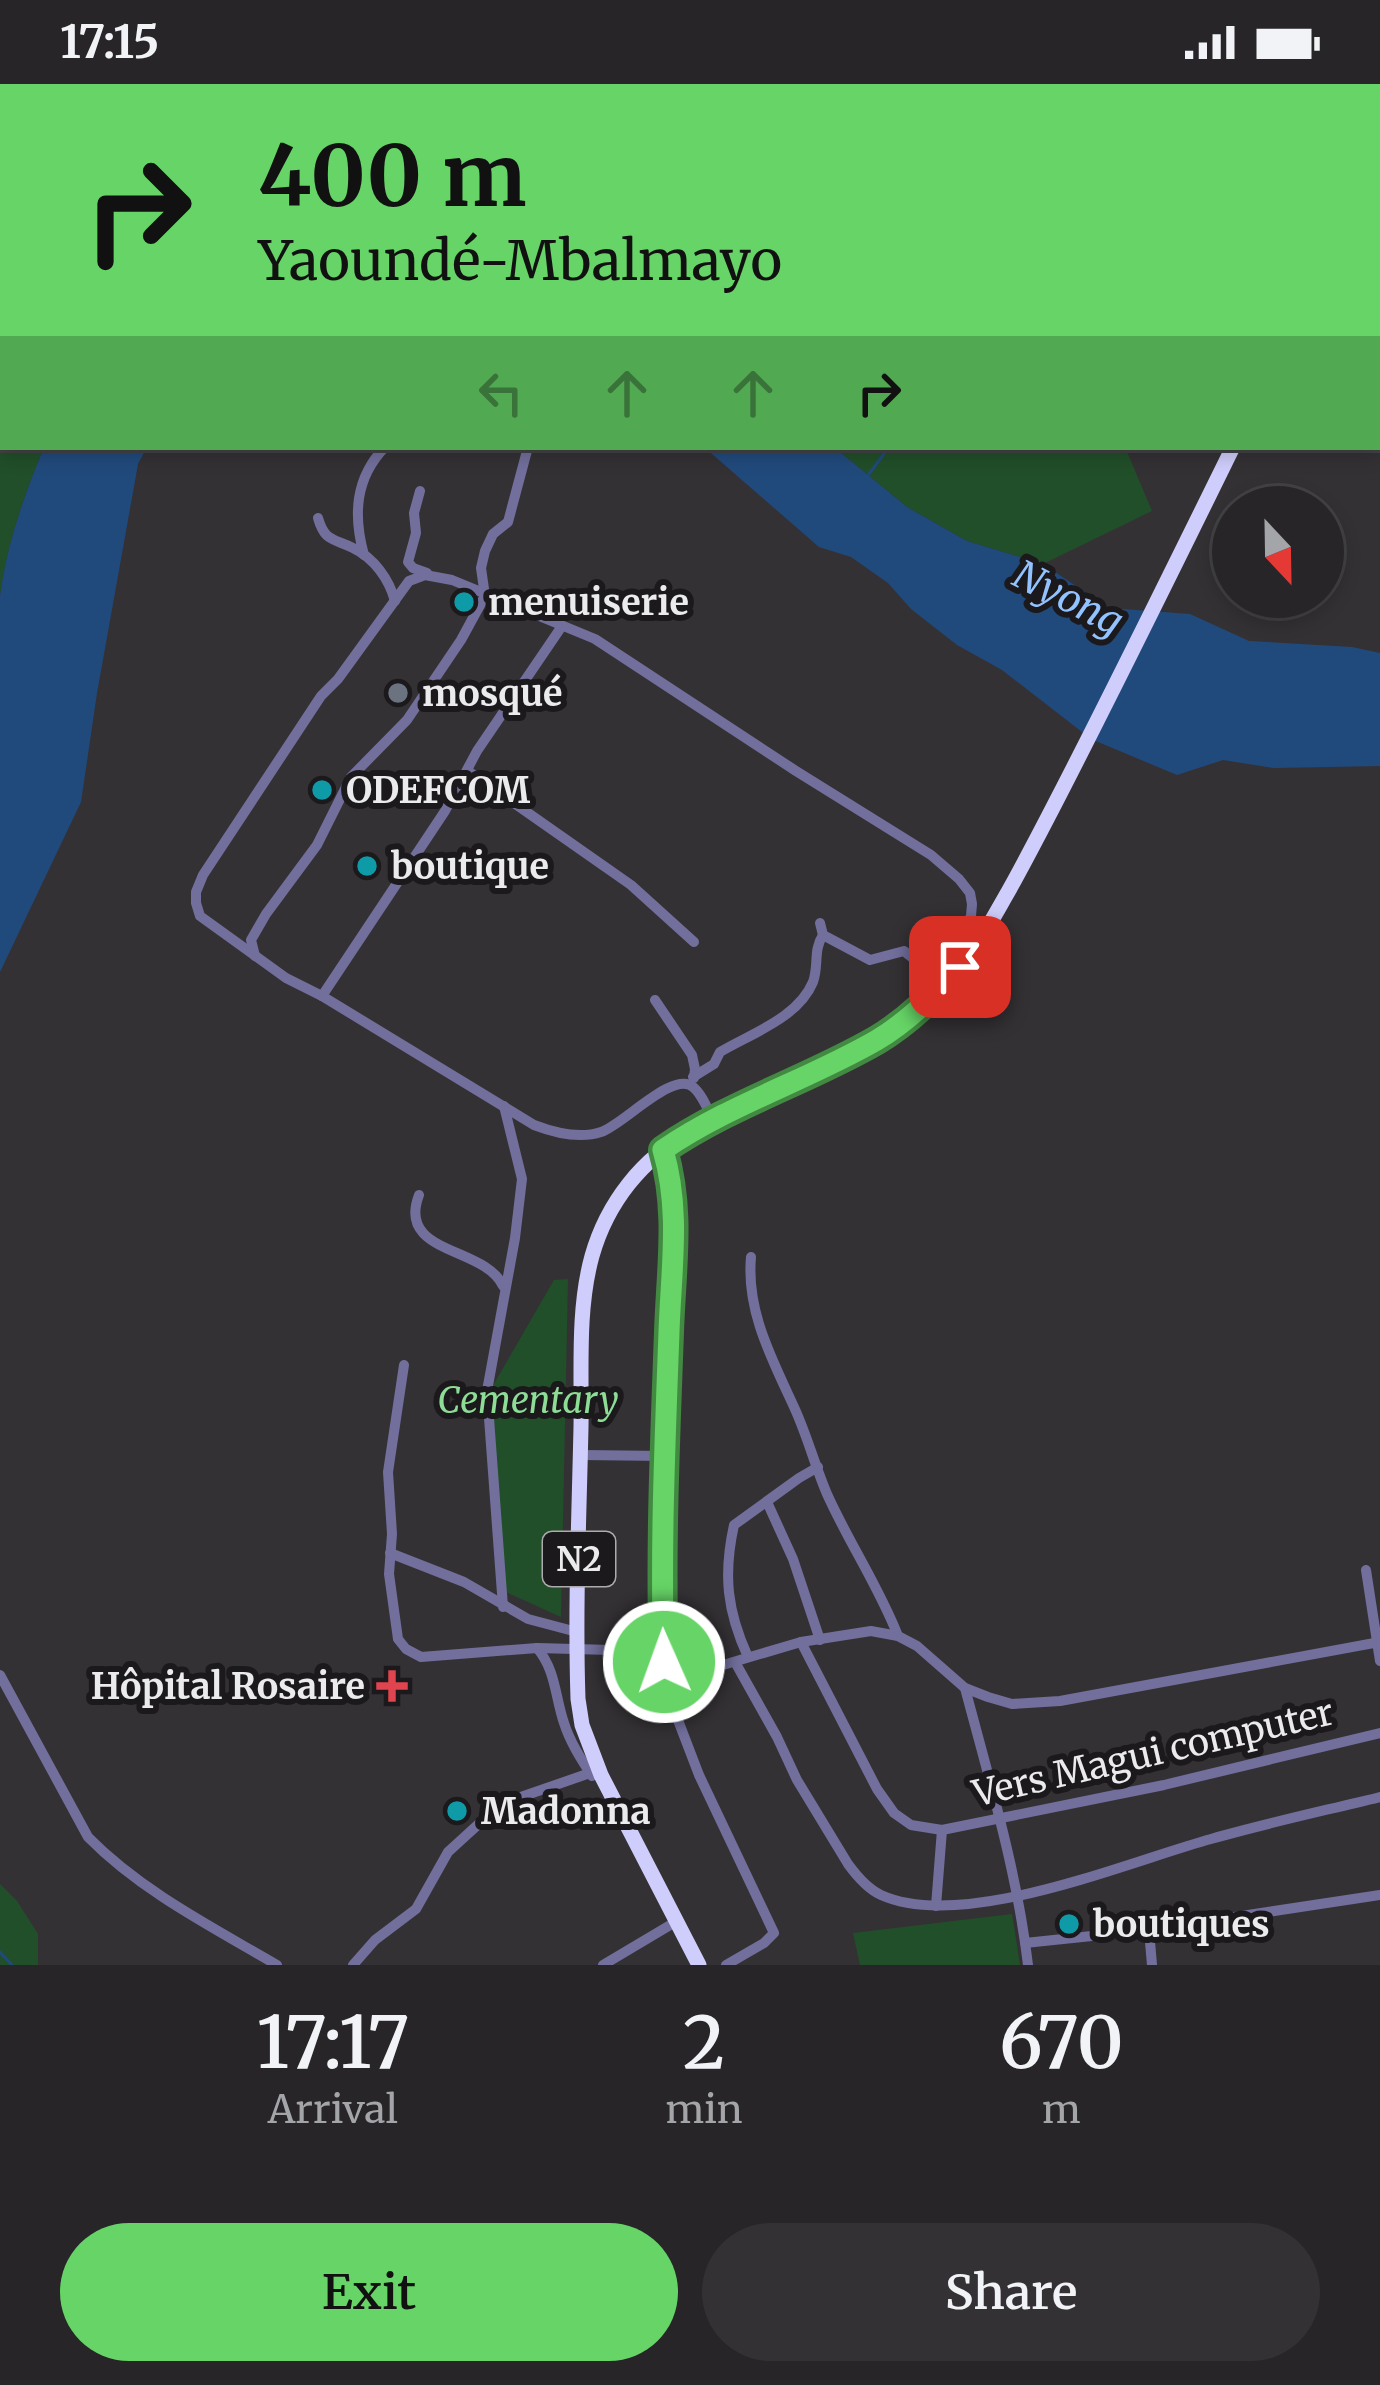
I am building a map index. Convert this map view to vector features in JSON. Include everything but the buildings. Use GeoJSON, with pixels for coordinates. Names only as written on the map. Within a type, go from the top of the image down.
{"type":"FeatureCollection","features":[{"type":"Feature","properties":{"kind":"highway","name":"N2"},"geometry":{"type":"LineString","coordinates":[[699,1965],[596,1762],[578,1699],[584,1315],[592,1257],[614,1204],[663,1150],[713,1120],[881,1038],[942,986],[979,943],[1078,758],[1232,450]]}},
{"type":"Feature","properties":{"kind":"street"},"geometry":{"type":"LineString","coordinates":[[364,555],[358,496],[383,450]]}},
{"type":"Feature","properties":{"kind":"street"},"geometry":{"type":"LineString","coordinates":[[255,956],[251,940],[317,845],[351,777],[406,720],[449,660],[485,596],[481,585],[484,550],[508,522],[527,450]]}},
{"type":"Feature","properties":{"kind":"street"},"geometry":{"type":"LineString","coordinates":[[420,491],[408,562],[413,568],[500,598],[595,639],[931,855],[959,879],[972,896],[971,916],[937,967],[942,986]]}},
{"type":"Feature","properties":{"kind":"street"},"geometry":{"type":"LineString","coordinates":[[318,518],[328,538],[364,555],[382,572],[395,601]]}},
{"type":"Feature","properties":{"kind":"street"},"geometry":{"type":"LineString","coordinates":[[436,576],[409,581],[321,696],[213,857],[199,884],[200,916],[286,978],[534,1125],[551,1132],[589,1135],[613,1127],[669,1086],[694,1082],[720,1052],[800,1005],[816,976],[821,929],[870,960],[904,951],[924,967],[937,967]]}},
{"type":"Feature","properties":{"kind":"street"},"geometry":{"type":"LineString","coordinates":[[322,996],[562,626]]}},
{"type":"Feature","properties":{"kind":"street"},"geometry":{"type":"LineString","coordinates":[[468,771],[631,885],[694,941]]}},
{"type":"Feature","properties":{"kind":"street"},"geometry":{"type":"LineString","coordinates":[[655,1000],[692,1055],[694,1082],[713,1120]]}},
{"type":"Feature","properties":{"kind":"street"},"geometry":{"type":"LineString","coordinates":[[503,1607],[487,1391],[521,1178],[504,1106]]}},
{"type":"Feature","properties":{"kind":"street"},"geometry":{"type":"LineString","coordinates":[[663,1150],[675,1223],[669,1312],[664,1662],[676,1715],[700,1775],[774,1933],[726,1965]]}},
{"type":"Feature","properties":{"kind":"street"},"geometry":{"type":"LineString","coordinates":[[419,1195],[415,1207],[423,1234],[496,1272],[504,1289]]}},
{"type":"Feature","properties":{"kind":"street"},"geometry":{"type":"LineString","coordinates":[[751,1257],[751,1285],[761,1334],[827,1493],[898,1636]]}},
{"type":"Feature","properties":{"kind":"street"},"geometry":{"type":"LineString","coordinates":[[404,1365],[388,1472],[392,1534],[388,1574],[398,1639],[421,1658],[537,1648],[628,1652],[706,1670],[801,1642],[871,1631],[898,1636],[934,1659],[965,1688],[1012,1704],[1060,1701],[1378,1643]]}},
{"type":"Feature","properties":{"kind":"street"},"geometry":{"type":"LineString","coordinates":[[580,1455],[666,1456]]}},
{"type":"Feature","properties":{"kind":"street"},"geometry":{"type":"LineString","coordinates":[[748,1658],[730,1610],[734,1525],[818,1467]]}},
{"type":"Feature","properties":{"kind":"street"},"geometry":{"type":"LineString","coordinates":[[767,1502],[794,1559],[820,1640]]}},
{"type":"Feature","properties":{"kind":"street"},"geometry":{"type":"LineString","coordinates":[[390,1553],[464,1582],[528,1619],[578,1632]]}},
{"type":"Feature","properties":{"kind":"street"},"geometry":{"type":"LineString","coordinates":[[1366,1570],[1380,1660]]}},
{"type":"Feature","properties":{"kind":"street"},"geometry":{"type":"LineString","coordinates":[[801,1642],[894,1813],[911,1825],[942,1830]]}},
{"type":"Feature","properties":{"kind":"street"},"geometry":{"type":"LineString","coordinates":[[537,1648],[553,1676],[572,1743],[618,1805]]}},
{"type":"Feature","properties":{"kind":"street"},"geometry":{"type":"LineString","coordinates":[[735,1662],[829,1837],[857,1876],[878,1894],[936,1906],[979,1904],[1380,1797]]}},
{"type":"Feature","properties":{"kind":"street"},"geometry":{"type":"LineString","coordinates":[[0,1675],[88,1837],[108,1858],[277,1965]]}},
{"type":"Feature","properties":{"kind":"street"},"geometry":{"type":"LineString","coordinates":[[965,1688],[999,1818],[1028,1965]]}},
{"type":"Feature","properties":{"kind":"street","name":"Vers Magui computer"},"geometry":{"type":"LineString","coordinates":[[936,1906],[942,1830],[1380,1733]]}},
{"type":"Feature","properties":{"kind":"street"},"geometry":{"type":"LineString","coordinates":[[353,1965],[375,1940],[416,1909],[448,1852],[494,1810],[590,1773]]}},
{"type":"Feature","properties":{"kind":"street"},"geometry":{"type":"LineString","coordinates":[[1025,1943],[1149,1930],[1380,1895]]}},
{"type":"Feature","properties":{"kind":"street"},"geometry":{"type":"LineString","coordinates":[[603,1965],[677,1921]]}},
{"type":"Feature","properties":{"kind":"street"},"geometry":{"type":"LineString","coordinates":[[1149,1930],[1152,1965]]}},
{"type":"Feature","properties":{"kind":"green space"},"geometry":{"type":"Polygon","coordinates":[[[0,450],[43,450],[17,520],[0,596],[0,450]]]}},
{"type":"Feature","properties":{"kind":"green space"},"geometry":{"type":"Polygon","coordinates":[[[838,450],[1126,450],[1152,511],[1043,564],[967,541],[907,507],[838,450]]]}},
{"type":"Feature","properties":{"kind":"green space","name":"Cementary"},"geometry":{"type":"Polygon","coordinates":[[[568,1279],[561,1617],[499,1589],[491,1389],[554,1280],[568,1279]]]}},
{"type":"Feature","properties":{"kind":"green space"},"geometry":{"type":"Polygon","coordinates":[[[0,1884],[38,1934],[38,1965],[0,1965],[0,1884]]]}},
{"type":"Feature","properties":{"kind":"green space"},"geometry":{"type":"Polygon","coordinates":[[[1012,1914],[1020,1965],[860,1965],[853,1933],[1012,1914]]]}},
{"type":"Feature","properties":{"kind":"water"},"geometry":{"type":"Polygon","coordinates":[[[43,450],[145,450],[138,464],[81,802],[0,972],[0,596],[17,520],[43,450]]]}},
{"type":"Feature","properties":{"kind":"water","name":"Nyong"},"geometry":{"type":"Polygon","coordinates":[[[707,450],[838,450],[907,507],[967,541],[1043,564],[1109,608],[1190,614],[1249,641],[1380,653],[1380,766],[1273,768],[1223,760],[1177,775],[1091,739],[1002,670],[957,645],[911,609],[888,583],[851,557],[819,547],[707,450]]]}},
{"type":"Feature","properties":{"kind":"waterway"},"geometry":{"type":"LineString","coordinates":[[869,474],[887,450]]}},
{"type":"Feature","properties":{"kind":"waterway"},"geometry":{"type":"LineString","coordinates":[[0,1952],[12,1965]]}},
{"type":"Feature","properties":{"kind":"place","name":"menuiserie"},"geometry":{"type":"Point","coordinates":[464,602]}},
{"type":"Feature","properties":{"kind":"place","name":"mosqué"},"geometry":{"type":"Point","coordinates":[398,693]}},
{"type":"Feature","properties":{"kind":"place","name":"ODEFCOM"},"geometry":{"type":"Point","coordinates":[322,790]}},
{"type":"Feature","properties":{"kind":"place","name":"boutique"},"geometry":{"type":"Point","coordinates":[367,866]}},
{"type":"Feature","properties":{"kind":"place","name":"Hôpital Rosaire"},"geometry":{"type":"Point","coordinates":[392,1686]}},
{"type":"Feature","properties":{"kind":"place","name":"Madonna"},"geometry":{"type":"Point","coordinates":[457,1811]}},
{"type":"Feature","properties":{"kind":"place","name":"boutiques"},"geometry":{"type":"Point","coordinates":[1069,1924]}},
{"type":"Feature","properties":{"kind":"route"},"geometry":{"type":"LineString","coordinates":[[664,1662],[669,1312],[675,1223],[663,1150],[713,1120],[881,1038],[960,967]]}}]}
